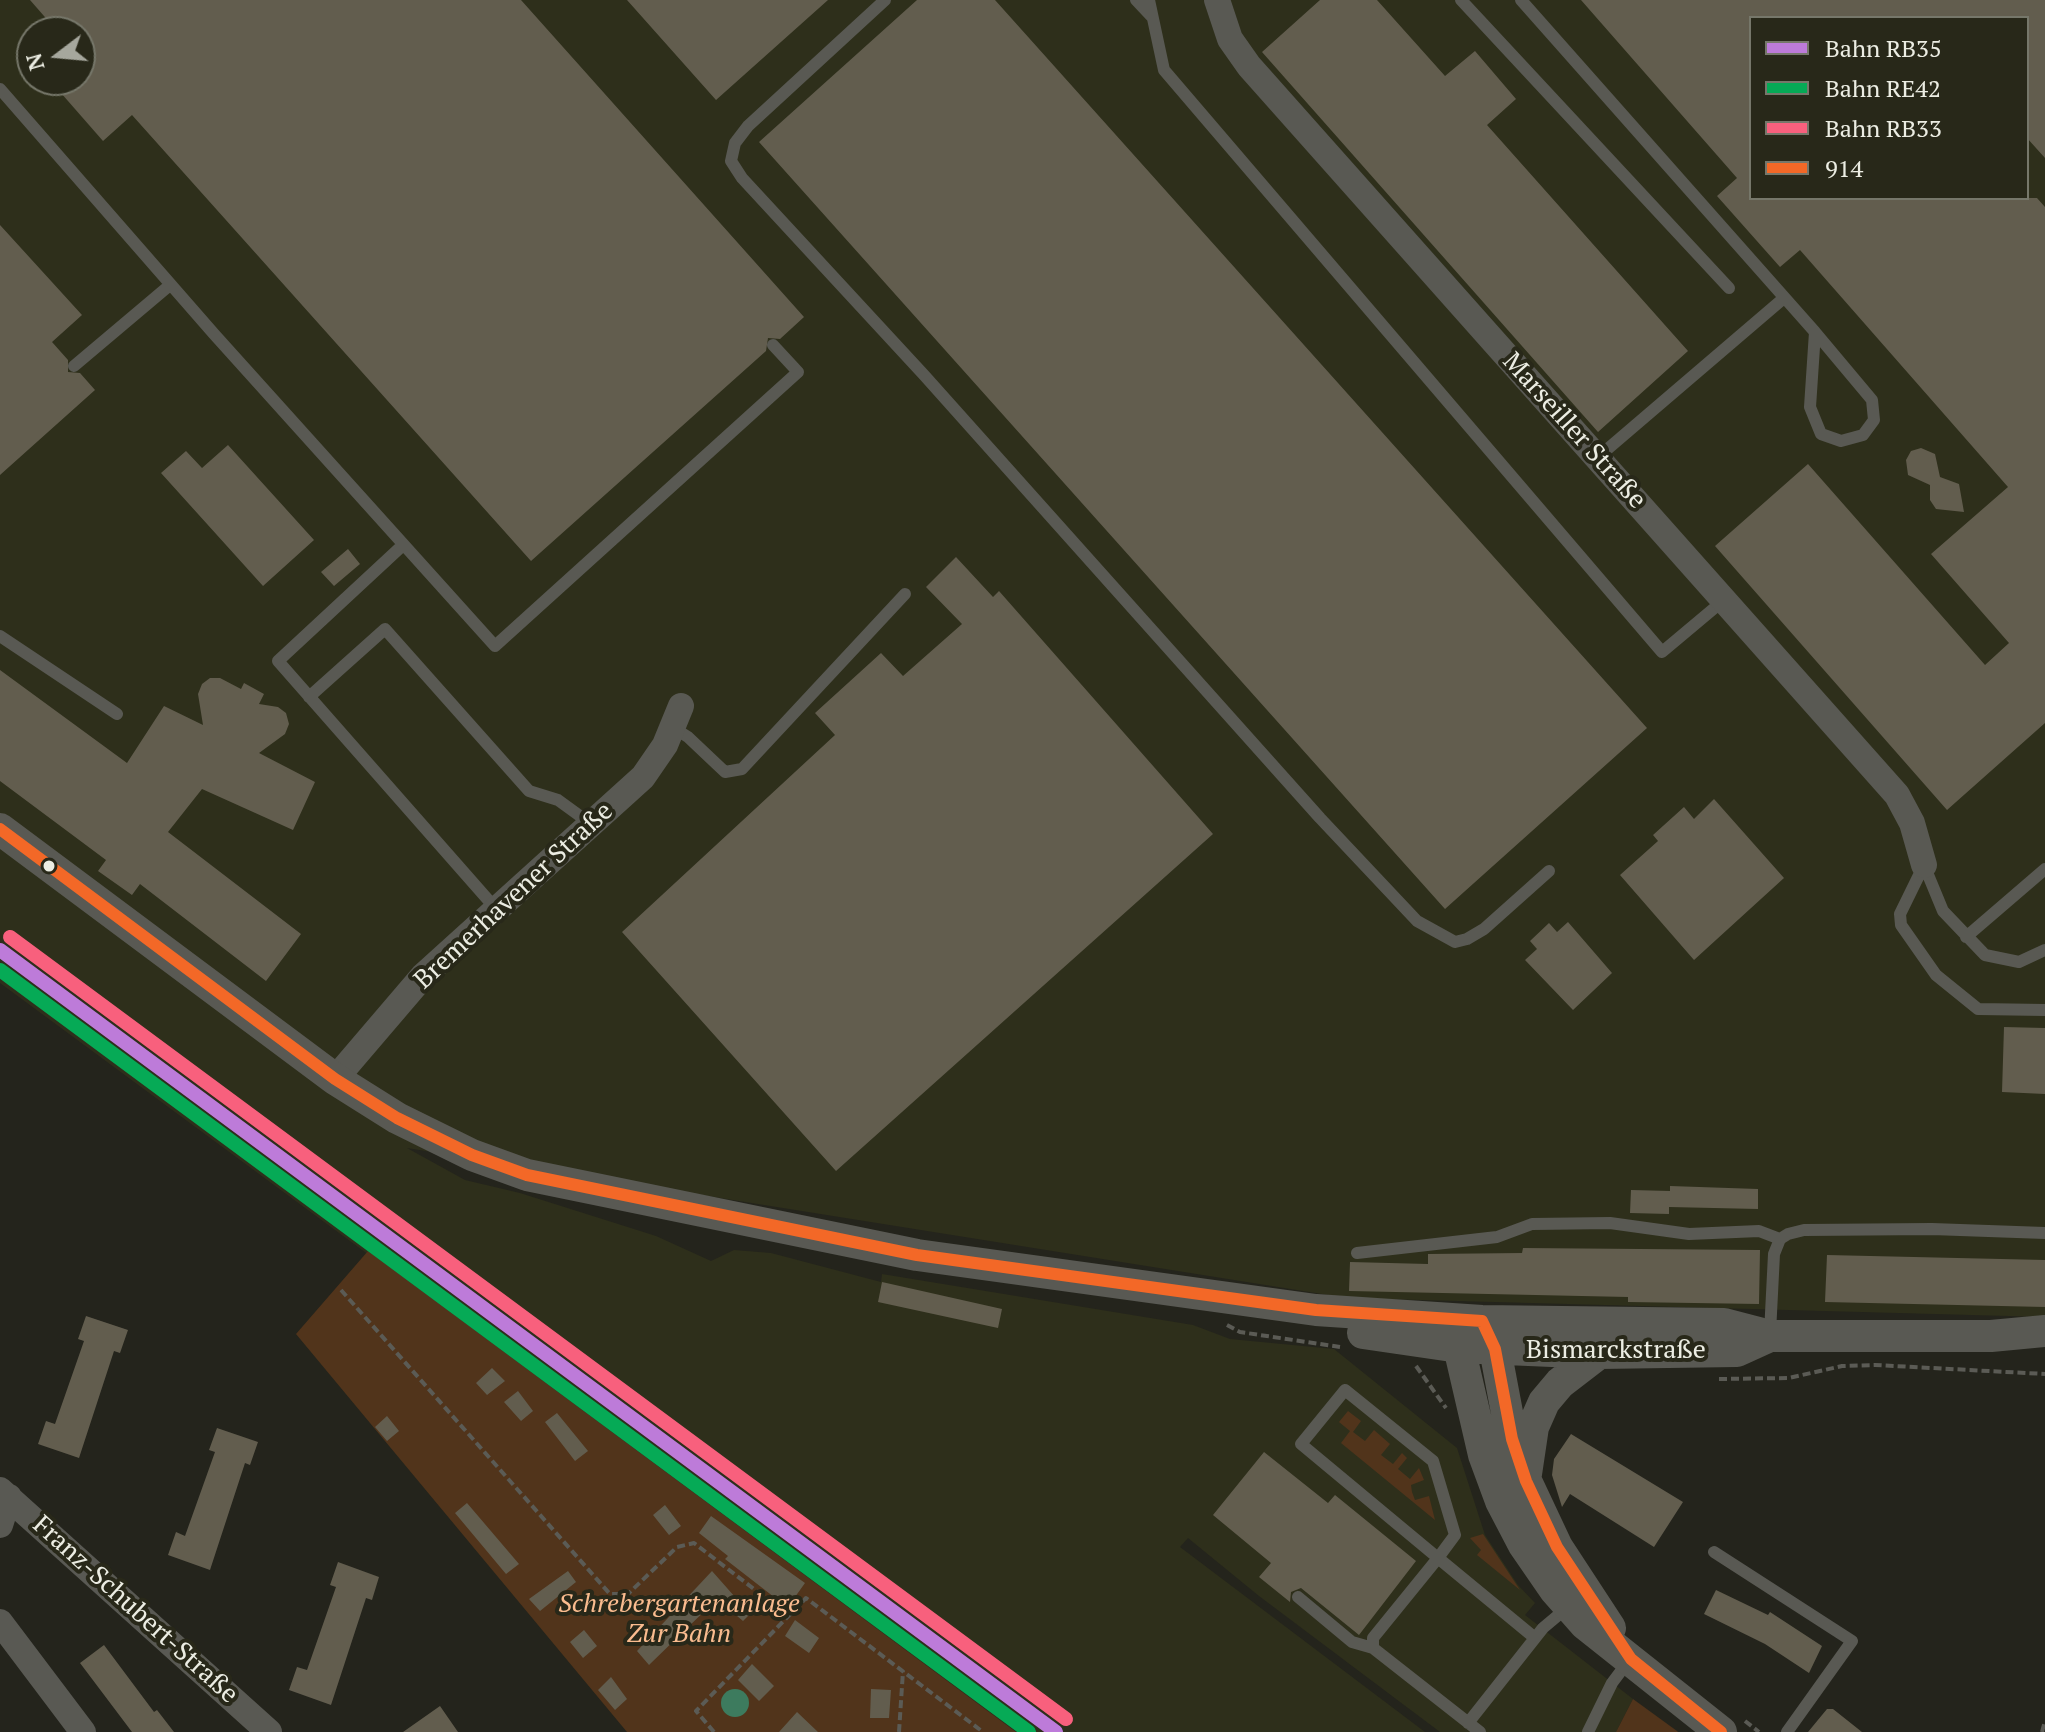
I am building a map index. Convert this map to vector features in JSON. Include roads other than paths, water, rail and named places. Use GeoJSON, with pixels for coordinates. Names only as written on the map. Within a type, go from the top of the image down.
{"type":"FeatureCollection","features":[{"type":"Feature","properties":{"kind":"street","name":"Marseiller Straße"},"geometry":{"type":"LineString","coordinates":[[1217,0],[1230,39],[1249,66],[1897,795],[1912,823],[1924,865]]}},
{"type":"Feature","properties":{"kind":"street","name":"Bremerhavener Straße"},"geometry":{"type":"LineString","coordinates":[[335,1079],[423,976],[643,777],[677,717]]}},
{"type":"Feature","properties":{"kind":"street"},"geometry":{"type":"LineString","coordinates":[[0,829],[335,1079],[397,1118],[472,1155],[527,1175],[917,1255],[1246,1315],[1478,1334]]}},
{"type":"Feature","properties":{"kind":"street","name":"Bismarckstraße"},"geometry":{"type":"LineString","coordinates":[[1478,1334],[1724,1324],[1770,1336],[1991,1336],[2045,1331]]}},
{"type":"Feature","properties":{"kind":"street"},"geometry":{"type":"LineString","coordinates":[[1478,1334],[1526,1481],[1557,1547],[1631,1659]]}},
{"type":"Feature","properties":{"kind":"street"},"geometry":{"type":"LineString","coordinates":[[1478,1334],[1484,1455],[1501,1501],[1524,1545],[1568,1607],[1631,1659],[1728,1723]]}},
{"type":"Feature","properties":{"kind":"street","name":"Bismarckstraße"},"geometry":{"type":"LineString","coordinates":[[1478,1334],[1599,1353],[1737,1351],[1770,1336]]}},
{"type":"Feature","properties":{"kind":"street","name":"Bismarckstraße"},"geometry":{"type":"LineString","coordinates":[[1991,1336],[2045,1348]]}},
{"type":"Feature","properties":{"kind":"street"},"geometry":{"type":"LineString","coordinates":[[1526,1481],[1533,1427],[1544,1402],[1560,1383],[1599,1353]]}},
{"type":"Feature","properties":{"kind":"street"},"geometry":{"type":"LineString","coordinates":[[0,1525],[4,1494]]}},
{"type":"Feature","properties":{"kind":"street","name":"Franz-Schubert-Straße"},"geometry":{"type":"LineString","coordinates":[[4,1494],[269,1732]]}},
{"type":"Feature","properties":{"kind":"street"},"geometry":{"type":"LineString","coordinates":[[0,1622],[83,1732]]}},
{"type":"Feature","properties":{"kind":"lane"},"geometry":{"type":"LineString","coordinates":[[885,0],[748,126],[735,143],[731,161],[742,178],[1417,921],[1455,942],[1467,939],[1484,929],[1549,871]]}},
{"type":"Feature","properties":{"kind":"lane"},"geometry":{"type":"LineString","coordinates":[[1136,0],[1152,17]]}},
{"type":"Feature","properties":{"kind":"lane"},"geometry":{"type":"LineString","coordinates":[[1149,0],[1164,70],[1662,652],[1724,600]]}},
{"type":"Feature","properties":{"kind":"lane"},"geometry":{"type":"LineString","coordinates":[[1461,0],[1729,288]]}},
{"type":"Feature","properties":{"kind":"lane"},"geometry":{"type":"LineString","coordinates":[[1521,0],[1815,332],[1872,400],[1874,420],[1863,435],[1841,441],[1821,434],[1810,407],[1815,332]]}},
{"type":"Feature","properties":{"kind":"lane"},"geometry":{"type":"LineString","coordinates":[[0,89],[170,285],[495,646],[798,372],[773,345]]}},
{"type":"Feature","properties":{"kind":"lane"},"geometry":{"type":"LineString","coordinates":[[74,366],[170,285]]}},
{"type":"Feature","properties":{"kind":"lane"},"geometry":{"type":"LineString","coordinates":[[1597,458],[1784,298]]}},
{"type":"Feature","properties":{"kind":"lane"},"geometry":{"type":"LineString","coordinates":[[403,545],[278,661],[497,910]]}},
{"type":"Feature","properties":{"kind":"lane"},"geometry":{"type":"LineString","coordinates":[[677,717],[688,737],[725,772],[742,769],[905,594]]}},
{"type":"Feature","properties":{"kind":"lane"},"geometry":{"type":"LineString","coordinates":[[309,697],[385,629],[529,791],[558,800],[591,824]]}},
{"type":"Feature","properties":{"kind":"lane"},"geometry":{"type":"LineString","coordinates":[[0,636],[117,714]]}},
{"type":"Feature","properties":{"kind":"lane"},"geometry":{"type":"LineString","coordinates":[[1924,865],[1943,911],[1985,955],[2019,962],[2045,950]]}},
{"type":"Feature","properties":{"kind":"lane"},"geometry":{"type":"LineString","coordinates":[[1924,865],[1900,914],[1901,925],[1936,975],[1978,1009],[2045,1010]]}},
{"type":"Feature","properties":{"kind":"lane"},"geometry":{"type":"LineString","coordinates":[[1966,937],[2045,869]]}},
{"type":"Feature","properties":{"kind":"lane"},"geometry":{"type":"LineString","coordinates":[[1357,1253],[1497,1237],[1532,1224],[1610,1223],[1689,1234],[1759,1231],[1780,1239],[1804,1230],[2045,1233]]}},
{"type":"Feature","properties":{"kind":"lane"},"geometry":{"type":"LineString","coordinates":[[1770,1336],[1772,1266],[1780,1239]]}},
{"type":"Feature","properties":{"kind":"lane"},"geometry":{"type":"LineString","coordinates":[[1373,1648],[1373,1638],[1438,1558],[1455,1535],[1433,1461],[1345,1390],[1301,1444],[1438,1558],[1535,1638]]}},
{"type":"Feature","properties":{"kind":"lane"},"geometry":{"type":"LineString","coordinates":[[1714,1552],[1852,1641],[1787,1732]]}},
{"type":"Feature","properties":{"kind":"lane"},"geometry":{"type":"LineString","coordinates":[[1298,1597],[1352,1642],[1373,1648],[1480,1732]]}},
{"type":"Feature","properties":{"kind":"lane"},"geometry":{"type":"LineString","coordinates":[[1468,1723],[1535,1638],[1568,1607]]}},
{"type":"Feature","properties":{"kind":"lane"},"geometry":{"type":"LineString","coordinates":[[1588,1732],[1612,1683],[1631,1659]]}},
{"type":"Feature","properties":{"kind":"rail line","name":"RB33"},"geometry":{"type":"LineString","coordinates":[[10,937],[1066,1719]]}},
{"type":"Feature","properties":{"kind":"rail line","name":"RB35"},"geometry":{"type":"LineString","coordinates":[[0,950],[1056,1732]]}},
{"type":"Feature","properties":{"kind":"rail line","name":"RE42"},"geometry":{"type":"LineString","coordinates":[[0,970],[1029,1732]]}},
{"type":"Feature","properties":{"kind":"park label","name":"Schrebergartenanlage Zur Bahn"},"geometry":{"type":"Point","coordinates":[679,1620]}}]}
